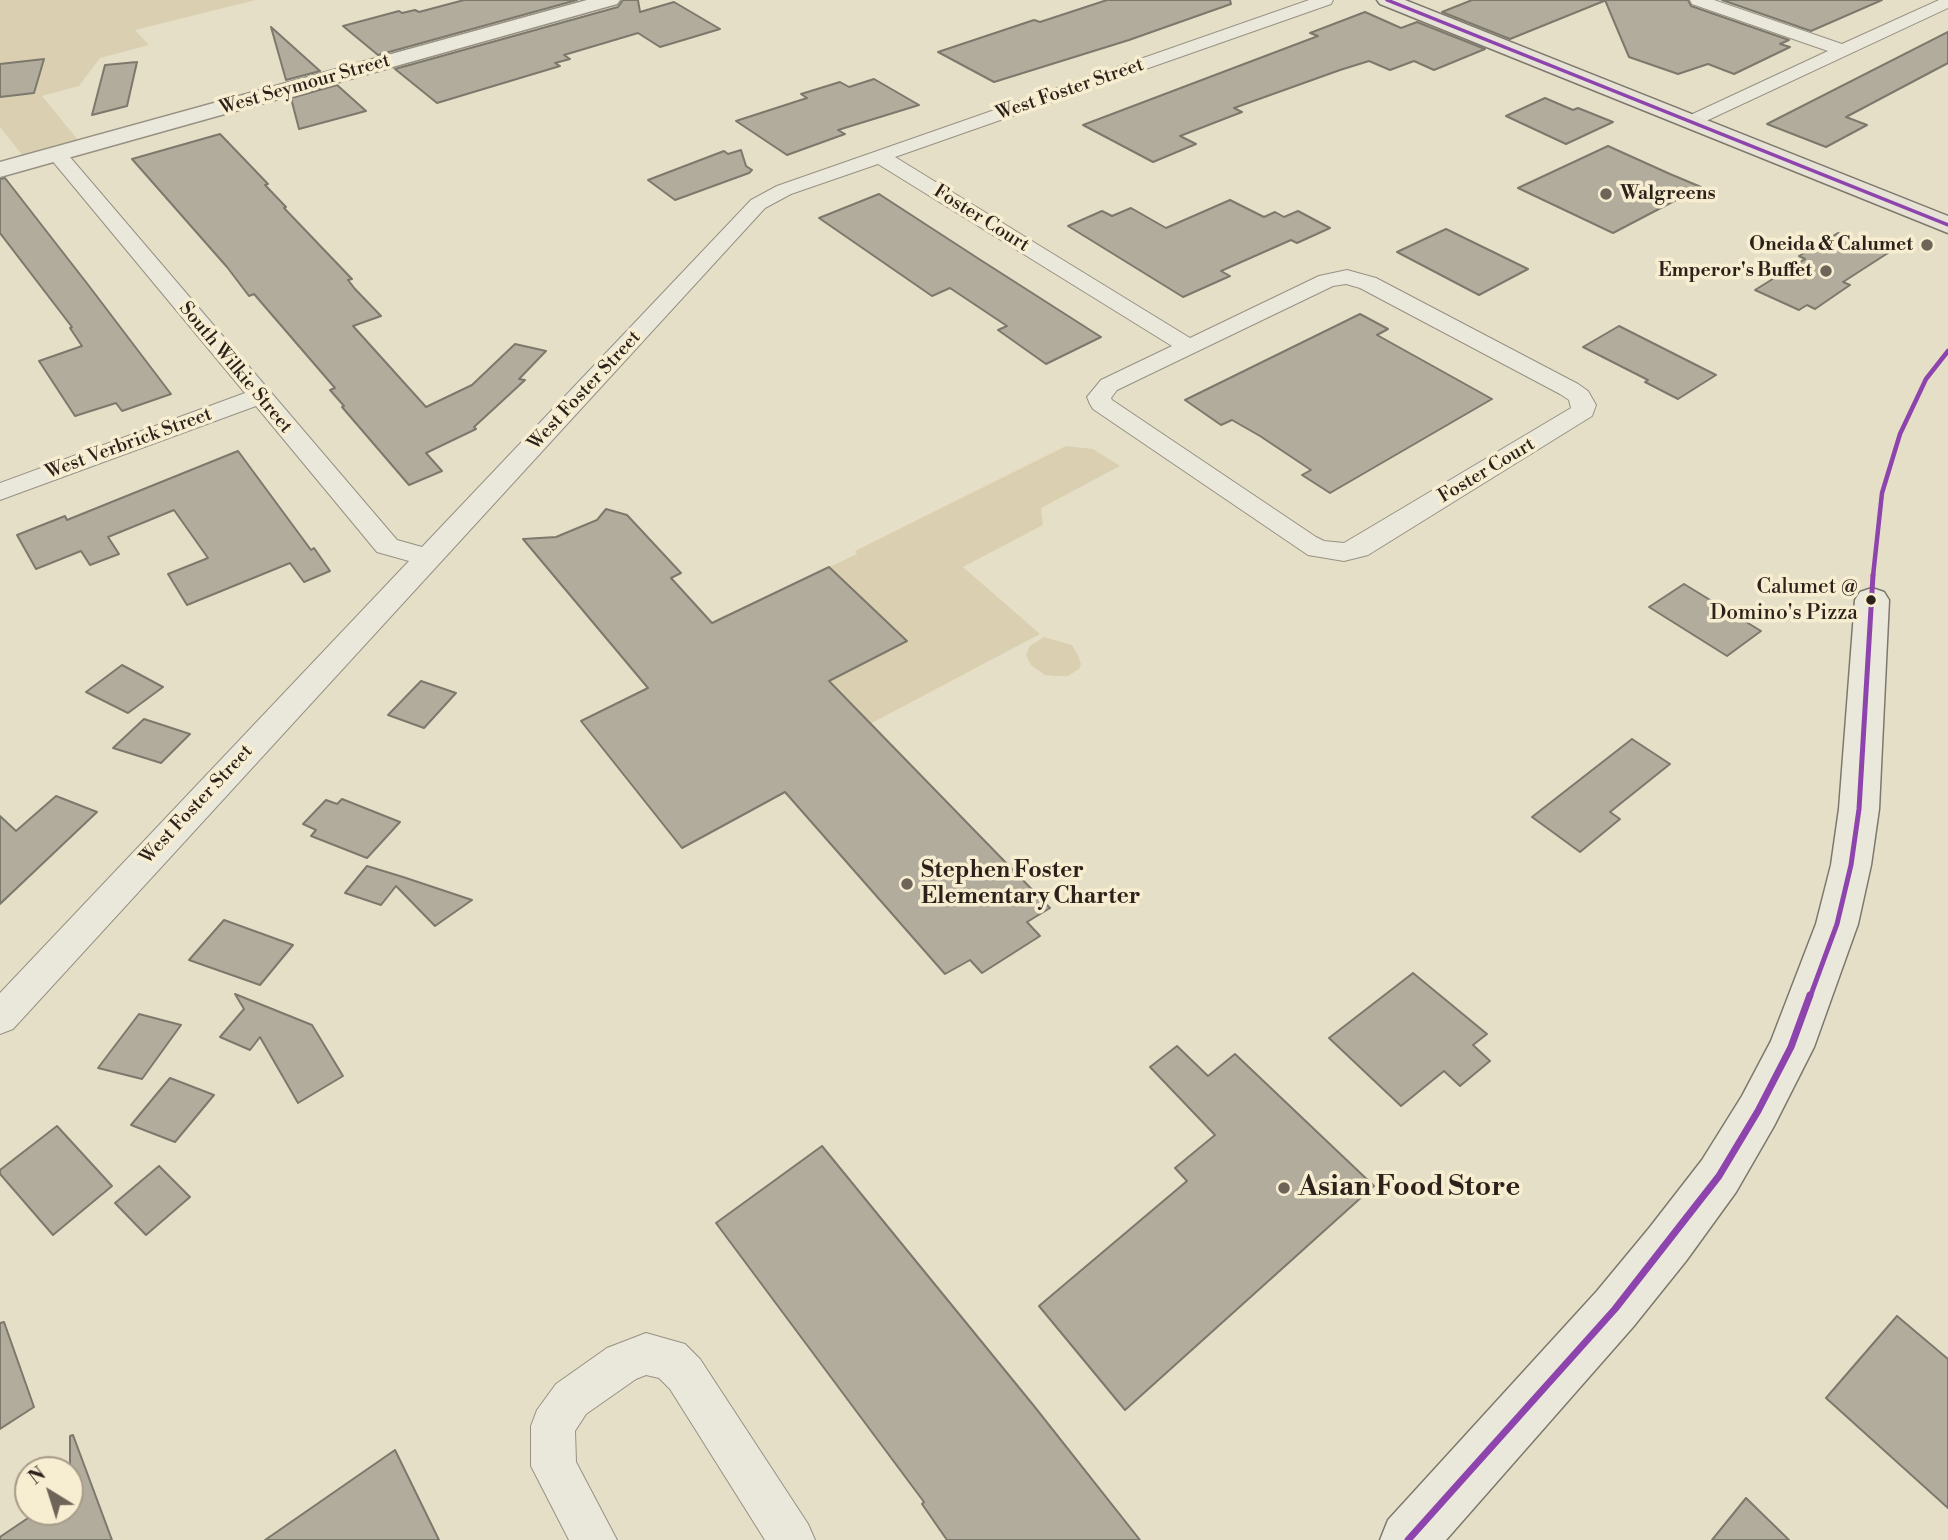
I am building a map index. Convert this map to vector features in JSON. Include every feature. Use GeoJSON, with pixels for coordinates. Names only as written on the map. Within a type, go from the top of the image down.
{"type":"FeatureCollection","features":[{"type":"Feature","properties":{"kind":"main road","name":"West Seymour Street"},"geometry":{"type":"LineString","coordinates":[[0,170],[610,0]]}},
{"type":"Feature","properties":{"kind":"main road"},"geometry":{"type":"LineString","coordinates":[[1387,0],[1948,225]]}},
{"type":"Feature","properties":{"kind":"main road"},"geometry":{"type":"LineString","coordinates":[[1408,1540],[1615,1308],[1668,1244],[1718,1176],[1758,1111],[1791,1047],[1837,924],[1851,866],[1859,809],[1872,600]]}},
{"type":"Feature","properties":{"kind":"street","name":"West Foster Street"},"geometry":{"type":"LineString","coordinates":[[0,1018],[758,204],[784,190],[1325,0]]}},
{"type":"Feature","properties":{"kind":"street"},"geometry":{"type":"LineString","coordinates":[[1698,0],[1843,50]]}},
{"type":"Feature","properties":{"kind":"street"},"geometry":{"type":"LineString","coordinates":[[1690,122],[1948,2]]}},
{"type":"Feature","properties":{"kind":"street","name":"South Wilkie Street"},"geometry":{"type":"LineString","coordinates":[[57,154],[387,546],[429,558]]}},
{"type":"Feature","properties":{"kind":"street","name":"Foster Court"},"geometry":{"type":"LineString","coordinates":[[881,157],[1189,347]]}},
{"type":"Feature","properties":{"kind":"street","name":"Foster Court"},"geometry":{"type":"LineString","coordinates":[[1346,277],[1368,283],[1569,389],[1579,396],[1584,405],[1583,411],[1358,549],[1332,552],[1306,543],[1102,404],[1099,397],[1110,385],[1189,347],[1327,282],[1346,277]]}},
{"type":"Feature","properties":{"kind":"street","name":"West Verbrick Street"},"geometry":{"type":"LineString","coordinates":[[0,492],[259,396]]}},
{"type":"Feature","properties":{"kind":"street"},"geometry":{"type":"LineString","coordinates":[[594,1540],[554,1465],[553,1426],[571,1399],[622,1363],[646,1354],[670,1359],[685,1374],[792,1540]]}},
{"type":"Feature","properties":{"kind":"shaded area"},"geometry":{"type":"Polygon","coordinates":[[[0,0],[256,0],[135,30],[149,45],[100,58],[79,86],[42,96],[78,140],[23,156],[0,127],[0,0]]]}},
{"type":"Feature","properties":{"kind":"shaded area"},"geometry":{"type":"Polygon","coordinates":[[[1066,446],[1093,449],[1120,466],[1041,508],[1043,525],[963,567],[1040,634],[870,724],[829,681],[907,641],[829,567],[857,554],[855,551],[1066,446]]]}},
{"type":"Feature","properties":{"kind":"shaded area"},"geometry":{"type":"Polygon","coordinates":[[[1044,637],[1072,645],[1081,664],[1079,669],[1068,676],[1055,676],[1045,675],[1031,665],[1026,655],[1030,646],[1044,637]]]}},
{"type":"Feature","properties":{"kind":"building"},"geometry":{"type":"Polygon","coordinates":[[[464,0],[577,0],[378,55],[343,26],[399,11],[419,12],[464,0]]]}},
{"type":"Feature","properties":{"kind":"building"},"geometry":{"type":"Polygon","coordinates":[[[623,0],[638,0],[640,12],[674,2],[720,29],[660,47],[638,33],[564,55],[570,59],[555,63],[560,66],[437,103],[395,69],[618,7],[623,0]]]}},
{"type":"Feature","properties":{"kind":"building"},"geometry":{"type":"Polygon","coordinates":[[[1107,0],[1230,0],[1231,4],[1129,40],[994,82],[938,52],[1034,20],[1040,22],[1107,0]]]}},
{"type":"Feature","properties":{"kind":"building"},"geometry":{"type":"Polygon","coordinates":[[[1472,0],[1604,1],[1510,39],[1442,12],[1472,0]]]}},
{"type":"Feature","properties":{"kind":"building"},"geometry":{"type":"Polygon","coordinates":[[[1605,0],[1688,0],[1691,6],[1789,40],[1780,44],[1790,47],[1734,74],[1708,64],[1678,74],[1629,57],[1605,0]]]}},
{"type":"Feature","properties":{"kind":"building"},"geometry":{"type":"Polygon","coordinates":[[[1722,0],[1882,0],[1811,31],[1722,0]]]}},
{"type":"Feature","properties":{"kind":"building"},"geometry":{"type":"Polygon","coordinates":[[[1365,12],[1401,28],[1417,22],[1485,49],[1434,70],[1414,61],[1390,70],[1369,61],[1340,70],[1234,108],[1242,112],[1180,136],[1196,144],[1153,162],[1083,125],[1318,36],[1310,33],[1365,12]]]}},
{"type":"Feature","properties":{"kind":"building"},"geometry":{"type":"Polygon","coordinates":[[[271,27],[320,71],[286,80],[271,27]]]}},
{"type":"Feature","properties":{"kind":"building"},"geometry":{"type":"Polygon","coordinates":[[[1948,32],[1948,63],[1846,117],[1867,125],[1826,147],[1767,124],[1948,32]]]}},
{"type":"Feature","properties":{"kind":"building"},"geometry":{"type":"Polygon","coordinates":[[[44,59],[34,93],[0,97],[0,64],[44,59]]]}},
{"type":"Feature","properties":{"kind":"building"},"geometry":{"type":"Polygon","coordinates":[[[137,62],[127,106],[92,115],[105,65],[137,62]]]}},
{"type":"Feature","properties":{"kind":"building"},"geometry":{"type":"Polygon","coordinates":[[[874,79],[919,105],[838,130],[845,134],[787,155],[736,121],[807,98],[801,94],[840,82],[849,87],[874,79]]]}},
{"type":"Feature","properties":{"kind":"building"},"geometry":{"type":"Polygon","coordinates":[[[337,85],[366,111],[299,129],[291,98],[337,85]]]}},
{"type":"Feature","properties":{"kind":"building"},"geometry":{"type":"Polygon","coordinates":[[[1545,98],[1613,122],[1566,144],[1506,116],[1545,98]]]}},
{"type":"Feature","properties":{"kind":"building"},"geometry":{"type":"Polygon","coordinates":[[[220,134],[268,184],[265,185],[286,207],[284,208],[352,279],[348,280],[381,316],[353,326],[426,407],[472,385],[515,344],[546,351],[519,379],[525,380],[474,427],[476,429],[426,453],[442,471],[409,485],[342,407],[344,406],[330,390],[335,388],[254,294],[249,296],[227,267],[132,159],[220,134]]]}},
{"type":"Feature","properties":{"kind":"building","name":"Walgreens"},"geometry":{"type":"Polygon","coordinates":[[[1608,146],[1701,187],[1613,233],[1518,188],[1608,146]]]}},
{"type":"Feature","properties":{"kind":"building"},"geometry":{"type":"Polygon","coordinates":[[[741,150],[746,166],[752,170],[749,173],[675,200],[648,180],[724,151],[728,154],[741,150]]]}},
{"type":"Feature","properties":{"kind":"building"},"geometry":{"type":"Polygon","coordinates":[[[5,178],[171,394],[122,411],[116,403],[75,416],[39,361],[82,346],[70,328],[72,327],[0,233],[0,179],[5,178]]]}},
{"type":"Feature","properties":{"kind":"building"},"geometry":{"type":"Polygon","coordinates":[[[879,194],[1101,337],[1046,364],[998,330],[1007,326],[950,288],[932,296],[819,218],[879,194]]]}},
{"type":"Feature","properties":{"kind":"building"},"geometry":{"type":"Polygon","coordinates":[[[1230,200],[1264,217],[1275,212],[1284,217],[1298,211],[1330,228],[1297,243],[1291,240],[1221,271],[1230,276],[1183,297],[1068,226],[1102,211],[1112,216],[1131,208],[1166,228],[1230,200]]]}},
{"type":"Feature","properties":{"kind":"building"},"geometry":{"type":"Polygon","coordinates":[[[1446,229],[1528,269],[1479,295],[1397,252],[1446,229]]]}},
{"type":"Feature","properties":{"kind":"building","name":"Emperor's Buffet"},"geometry":{"type":"Polygon","coordinates":[[[1838,233],[1888,253],[1843,282],[1850,285],[1815,309],[1807,305],[1799,310],[1755,290],[1805,259],[1799,256],[1838,233]]]}},
{"type":"Feature","properties":{"kind":"building"},"geometry":{"type":"Polygon","coordinates":[[[1360,314],[1388,329],[1377,335],[1492,399],[1330,493],[1302,475],[1311,470],[1260,436],[1232,420],[1221,425],[1185,400],[1360,314]]]}},
{"type":"Feature","properties":{"kind":"building"},"geometry":{"type":"Polygon","coordinates":[[[1619,326],[1716,375],[1678,399],[1645,382],[1648,380],[1583,347],[1619,326]]]}},
{"type":"Feature","properties":{"kind":"building"},"geometry":{"type":"Polygon","coordinates":[[[238,451],[311,550],[314,548],[330,571],[304,582],[290,563],[187,605],[168,574],[208,558],[174,510],[108,537],[119,554],[90,565],[81,551],[36,569],[17,535],[65,516],[67,520],[238,451]]]}},
{"type":"Feature","properties":{"kind":"building"},"geometry":{"type":"Polygon","coordinates":[[[606,509],[627,515],[681,573],[671,578],[712,623],[829,567],[907,641],[829,681],[1050,908],[1027,922],[1040,936],[982,973],[970,960],[945,974],[785,792],[682,848],[581,721],[648,688],[523,539],[556,537],[597,520],[606,509]]]}},
{"type":"Feature","properties":{"kind":"building"},"geometry":{"type":"Polygon","coordinates":[[[1684,584],[1761,631],[1727,656],[1649,607],[1684,584]]]}},
{"type":"Feature","properties":{"kind":"building"},"geometry":{"type":"Polygon","coordinates":[[[122,665],[163,687],[128,713],[86,692],[122,665]]]}},
{"type":"Feature","properties":{"kind":"building"},"geometry":{"type":"Polygon","coordinates":[[[421,681],[456,693],[424,728],[388,715],[421,681]]]}},
{"type":"Feature","properties":{"kind":"building"},"geometry":{"type":"Polygon","coordinates":[[[144,719],[190,734],[161,763],[113,748],[144,719]]]}},
{"type":"Feature","properties":{"kind":"building"},"geometry":{"type":"Polygon","coordinates":[[[1632,739],[1670,764],[1610,812],[1620,819],[1580,852],[1532,817],[1632,739]]]}},
{"type":"Feature","properties":{"kind":"building"},"geometry":{"type":"Polygon","coordinates":[[[56,796],[97,812],[0,904],[0,816],[16,831],[56,796]]]}},
{"type":"Feature","properties":{"kind":"building"},"geometry":{"type":"Polygon","coordinates":[[[342,799],[400,822],[367,858],[311,836],[316,830],[303,824],[326,800],[337,804],[342,799]]]}},
{"type":"Feature","properties":{"kind":"building"},"geometry":{"type":"Polygon","coordinates":[[[367,866],[472,900],[435,926],[396,886],[381,905],[345,893],[367,866]]]}},
{"type":"Feature","properties":{"kind":"building"},"geometry":{"type":"Polygon","coordinates":[[[224,920],[293,945],[260,985],[189,960],[224,920]]]}},
{"type":"Feature","properties":{"kind":"building"},"geometry":{"type":"Polygon","coordinates":[[[1413,973],[1487,1034],[1473,1045],[1490,1061],[1460,1086],[1444,1071],[1401,1106],[1329,1038],[1413,973]]]}},
{"type":"Feature","properties":{"kind":"building"},"geometry":{"type":"Polygon","coordinates":[[[235,994],[312,1025],[343,1076],[298,1103],[260,1037],[250,1050],[220,1037],[244,1009],[235,994]]]}},
{"type":"Feature","properties":{"kind":"building"},"geometry":{"type":"Polygon","coordinates":[[[139,1014],[181,1025],[142,1079],[98,1068],[139,1014]]]}},
{"type":"Feature","properties":{"kind":"building"},"geometry":{"type":"Polygon","coordinates":[[[1177,1046],[1208,1076],[1235,1054],[1374,1186],[1125,1410],[1039,1306],[1187,1181],[1175,1168],[1215,1135],[1150,1067],[1177,1046]]]}},
{"type":"Feature","properties":{"kind":"building"},"geometry":{"type":"Polygon","coordinates":[[[170,1078],[214,1095],[175,1142],[131,1125],[170,1078]]]}},
{"type":"Feature","properties":{"kind":"building"},"geometry":{"type":"Polygon","coordinates":[[[57,1126],[112,1186],[53,1235],[0,1174],[0,1170],[57,1126]]]}},
{"type":"Feature","properties":{"kind":"building"},"geometry":{"type":"Polygon","coordinates":[[[822,1146],[1140,1540],[947,1540],[922,1504],[924,1502],[716,1223],[822,1146]]]}},
{"type":"Feature","properties":{"kind":"building"},"geometry":{"type":"Polygon","coordinates":[[[159,1166],[190,1197],[146,1235],[115,1203],[159,1166]]]}},
{"type":"Feature","properties":{"kind":"building"},"geometry":{"type":"Polygon","coordinates":[[[1897,1316],[1948,1359],[1948,1508],[1826,1398],[1897,1316]]]}},
{"type":"Feature","properties":{"kind":"building"},"geometry":{"type":"Polygon","coordinates":[[[4,1322],[34,1407],[0,1429],[0,1323],[4,1322]]]}},
{"type":"Feature","properties":{"kind":"building"},"geometry":{"type":"Polygon","coordinates":[[[73,1435],[81,1456],[70,1456],[70,1436],[73,1435]]]}},
{"type":"Feature","properties":{"kind":"building"},"geometry":{"type":"Polygon","coordinates":[[[395,1450],[439,1540],[265,1540],[395,1450]]]}},
{"type":"Feature","properties":{"kind":"building"},"geometry":{"type":"Polygon","coordinates":[[[84,1465],[112,1540],[0,1540],[0,1537],[16,1526],[84,1526],[84,1465]]]}},
{"type":"Feature","properties":{"kind":"building"},"geometry":{"type":"Polygon","coordinates":[[[1746,1498],[1789,1540],[1712,1540],[1746,1498]]]}},
{"type":"Feature","properties":{"kind":"transit line"},"geometry":{"type":"LineString","coordinates":[[1387,0],[1948,225]]}},
{"type":"Feature","properties":{"kind":"transit line"},"geometry":{"type":"LineString","coordinates":[[1408,1540],[1615,1309],[1668,1244],[1719,1176],[1758,1111],[1791,1047],[1837,924],[1851,865],[1859,809],[1875,539],[1882,493],[1900,434],[1926,379],[1948,351]]}},
{"type":"Feature","properties":{"kind":"place","name":"Walgreens"},"geometry":{"type":"Point","coordinates":[1606,194]}},
{"type":"Feature","properties":{"kind":"place","name":"Oneida & Calumet"},"geometry":{"type":"Point","coordinates":[1927,245]}},
{"type":"Feature","properties":{"kind":"place","name":"Emperor's Buffet"},"geometry":{"type":"Point","coordinates":[1826,271]}},
{"type":"Feature","properties":{"kind":"place","name":"Calumet @ Domino's Pizza"},"geometry":{"type":"Point","coordinates":[1871,600]}},
{"type":"Feature","properties":{"kind":"place","name":"Stephen Foster Elementary Charter"},"geometry":{"type":"Point","coordinates":[907,884]}},
{"type":"Feature","properties":{"kind":"place","name":"Asian Food Store"},"geometry":{"type":"Point","coordinates":[1284,1188]}}]}
